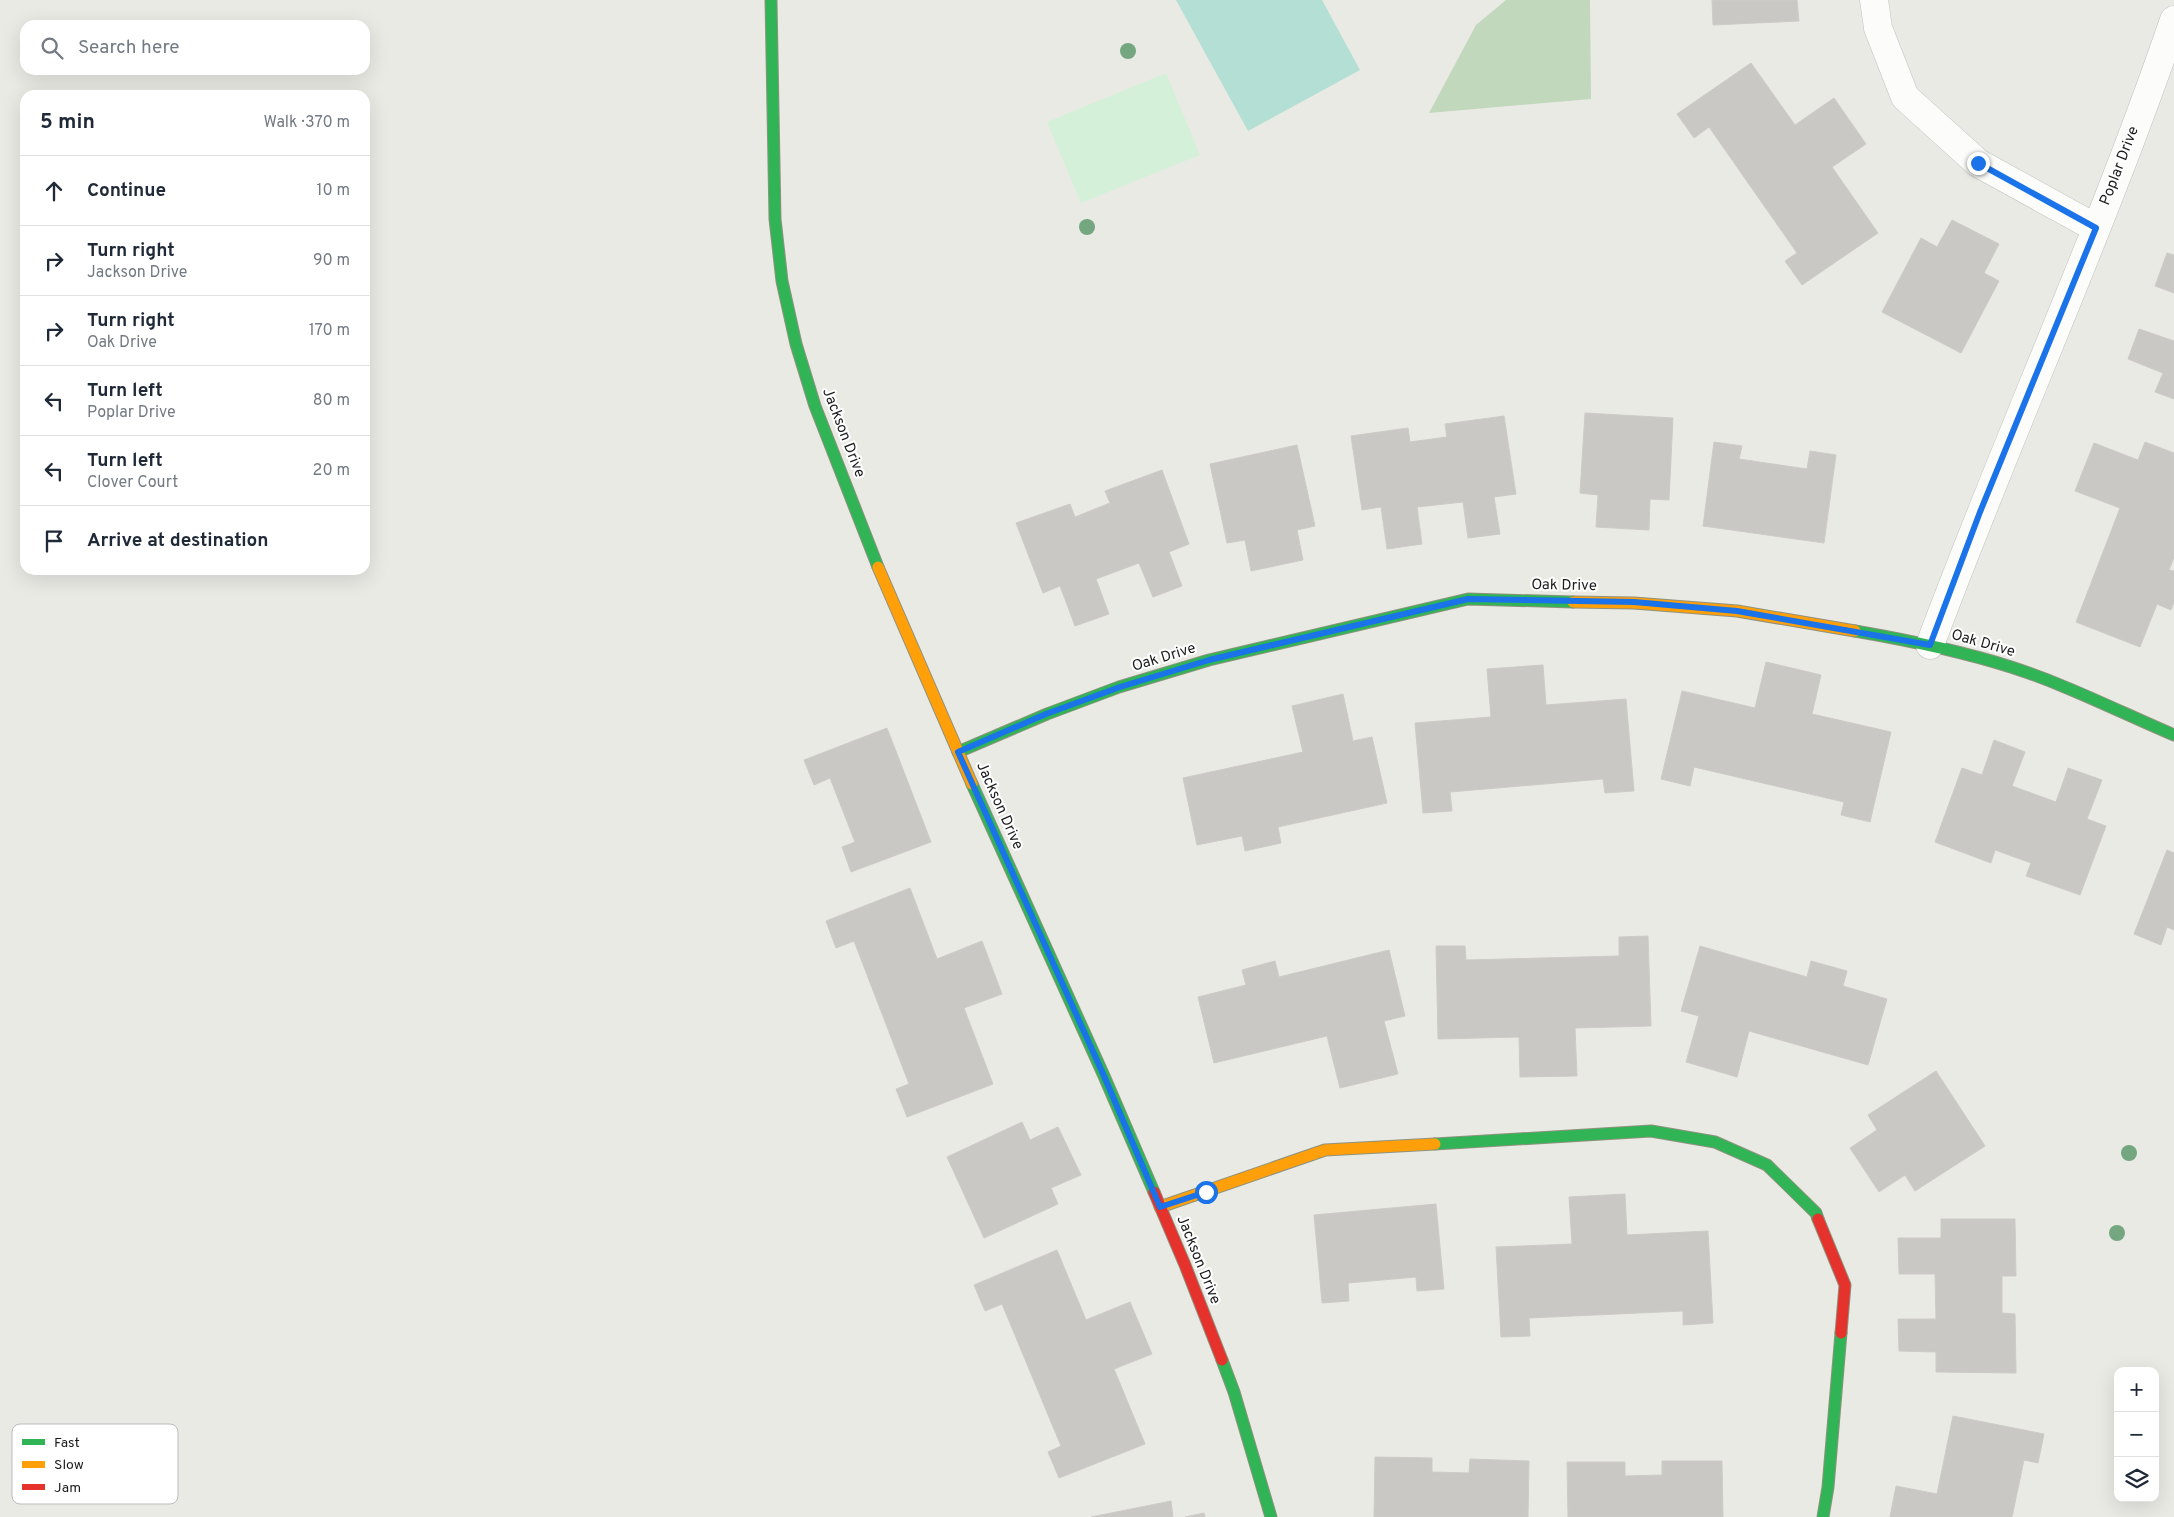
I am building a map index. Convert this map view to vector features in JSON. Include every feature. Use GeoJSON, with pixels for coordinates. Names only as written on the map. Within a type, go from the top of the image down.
{"type":"FeatureCollection","features":[{"type":"Feature","properties":{"kind":"street","name":"Jackson Drive"},"geometry":{"type":"LineString","coordinates":[[771,0],[775,218],[782,281],[796,344],[818,415],[888,591],[958,752],[1104,1076],[1185,1264],[1234,1392],[1271,1517]]}},
{"type":"Feature","properties":{"kind":"street"},"geometry":{"type":"LineString","coordinates":[[1874,0],[1878,28],[1905,96],[1978,163],[2096,228]]}},
{"type":"Feature","properties":{"kind":"street","name":"Poplar Drive"},"geometry":{"type":"LineString","coordinates":[[1930,645],[1980,512],[2096,228],[2174,20]]}},
{"type":"Feature","properties":{"kind":"street","name":"Oak Drive"},"geometry":{"type":"LineString","coordinates":[[958,752],[1056,710],[1120,687],[1200,663],[1468,599],[1634,602],[1737,611],[1930,645],[2011,667],[2063,687],[2174,735]]}},
{"type":"Feature","properties":{"kind":"street"},"geometry":{"type":"LineString","coordinates":[[1160,1207],[1325,1150],[1651,1131],[1715,1142],[1767,1165],[1816,1213],[1845,1285],[1828,1487],[1823,1517]]}},
{"type":"Feature","properties":{"kind":"green space"},"geometry":{"type":"Polygon","coordinates":[[[1506,0],[1590,0],[1591,99],[1429,113],[1476,25],[1506,0]]]}},
{"type":"Feature","properties":{"kind":"green space"},"geometry":{"type":"Polygon","coordinates":[[[1166,73],[1200,155],[1081,203],[1047,122],[1166,73]]]}},
{"type":"Feature","properties":{"kind":"shaded area"},"geometry":{"type":"Polygon","coordinates":[[[1176,0],[1322,0],[1360,70],[1248,131],[1176,0]]]}},
{"type":"Feature","properties":{"kind":"building"},"geometry":{"type":"Polygon","coordinates":[[[1712,0],[1797,0],[1799,21],[1713,25],[1712,0]]]}},
{"type":"Feature","properties":{"kind":"building"},"geometry":{"type":"Polygon","coordinates":[[[1751,63],[1795,125],[1834,98],[1866,144],[1832,167],[1878,233],[1802,285],[1785,261],[1797,253],[1709,127],[1694,138],[1677,114],[1751,63]]]}},
{"type":"Feature","properties":{"kind":"building"},"geometry":{"type":"Polygon","coordinates":[[[1952,220],[1999,244],[1984,273],[1999,281],[1961,353],[1882,312],[1921,238],[1937,247],[1952,220]]]}},
{"type":"Feature","properties":{"kind":"building"},"geometry":{"type":"Polygon","coordinates":[[[2167,253],[2174,255],[2174,293],[2155,286],[2167,253]]]}},
{"type":"Feature","properties":{"kind":"building"},"geometry":{"type":"Polygon","coordinates":[[[2139,329],[2174,341],[2174,399],[2155,392],[2163,373],[2128,359],[2139,329]]]}},
{"type":"Feature","properties":{"kind":"building"},"geometry":{"type":"Polygon","coordinates":[[[1585,413],[1673,418],[1669,500],[1650,499],[1649,530],[1596,527],[1598,495],[1580,493],[1585,413]]]}},
{"type":"Feature","properties":{"kind":"building"},"geometry":{"type":"Polygon","coordinates":[[[1504,416],[1516,494],[1494,497],[1500,534],[1468,538],[1463,502],[1417,507],[1422,544],[1387,549],[1381,507],[1362,510],[1351,436],[1408,428],[1410,442],[1447,437],[1445,424],[1504,416]]]}},
{"type":"Feature","properties":{"kind":"building"},"geometry":{"type":"Polygon","coordinates":[[[1714,442],[1742,446],[1739,459],[1807,469],[1810,451],[1836,455],[1824,543],[1703,526],[1714,442]]]}},
{"type":"Feature","properties":{"kind":"building"},"geometry":{"type":"Polygon","coordinates":[[[2145,442],[2174,453],[2174,557],[2169,570],[2174,571],[2174,602],[2171,610],[2157,604],[2140,647],[2076,622],[2120,508],[2075,491],[2094,443],[2138,460],[2145,442]]]}},
{"type":"Feature","properties":{"kind":"building"},"geometry":{"type":"Polygon","coordinates":[[[1297,445],[1315,526],[1297,530],[1303,560],[1251,571],[1245,540],[1227,543],[1210,464],[1297,445]]]}},
{"type":"Feature","properties":{"kind":"building"},"geometry":{"type":"Polygon","coordinates":[[[1162,470],[1189,544],[1169,552],[1182,586],[1153,597],[1139,563],[1096,579],[1109,614],[1075,626],[1060,586],[1043,593],[1016,523],[1070,504],[1075,517],[1110,503],[1105,491],[1162,470]]]}},
{"type":"Feature","properties":{"kind":"building"},"geometry":{"type":"Polygon","coordinates":[[[1766,662],[1821,675],[1812,714],[1891,732],[1870,822],[1841,815],[1844,802],[1694,767],[1690,786],[1661,779],[1682,691],[1755,708],[1766,662]]]}},
{"type":"Feature","properties":{"kind":"building"},"geometry":{"type":"Polygon","coordinates":[[[1543,665],[1546,705],[1626,699],[1634,791],[1605,793],[1603,779],[1450,792],[1452,811],[1423,813],[1415,723],[1491,717],[1487,669],[1543,665]]]}},
{"type":"Feature","properties":{"kind":"building"},"geometry":{"type":"Polygon","coordinates":[[[1343,694],[1353,741],[1372,737],[1387,803],[1278,827],[1281,843],[1245,851],[1242,836],[1197,845],[1183,778],[1303,752],[1292,706],[1343,694]]]}},
{"type":"Feature","properties":{"kind":"building"},"geometry":{"type":"Polygon","coordinates":[[[887,728],[931,842],[851,872],[842,847],[855,842],[830,778],[814,785],[804,760],[887,728]]]}},
{"type":"Feature","properties":{"kind":"building"},"geometry":{"type":"Polygon","coordinates":[[[1994,740],[2025,752],[2012,786],[2056,802],[2068,768],[2102,780],[2087,819],[2106,826],[2080,895],[2026,876],[2031,863],[1995,850],[1991,863],[1935,842],[1962,768],[1982,775],[1994,740]]]}},
{"type":"Feature","properties":{"kind":"building"},"geometry":{"type":"Polygon","coordinates":[[[2167,850],[2174,853],[2174,930],[2167,927],[2161,945],[2134,934],[2167,850]]]}},
{"type":"Feature","properties":{"kind":"building"},"geometry":{"type":"Polygon","coordinates":[[[910,888],[937,959],[982,941],[1002,994],[964,1008],[993,1084],[907,1117],[896,1089],[909,1084],[854,941],[836,948],[826,921],[910,888]]]}},
{"type":"Feature","properties":{"kind":"building"},"geometry":{"type":"Polygon","coordinates":[[[1648,936],[1651,1026],[1575,1028],[1577,1076],[1520,1077],[1519,1037],[1438,1039],[1436,946],[1465,946],[1466,960],[1619,956],[1619,937],[1648,936]]]}},
{"type":"Feature","properties":{"kind":"building"},"geometry":{"type":"Polygon","coordinates":[[[1700,946],[1807,977],[1811,961],[1847,971],[1843,986],[1887,999],[1868,1065],[1749,1031],[1737,1077],[1686,1062],[1699,1016],[1681,1011],[1700,946]]]}},
{"type":"Feature","properties":{"kind":"building"},"geometry":{"type":"Polygon","coordinates":[[[1389,950],[1405,1016],[1384,1021],[1398,1074],[1340,1088],[1327,1036],[1214,1063],[1198,997],[1246,985],[1242,970],[1275,961],[1279,977],[1389,950]]]}},
{"type":"Feature","properties":{"kind":"building"},"geometry":{"type":"Polygon","coordinates":[[[1936,1071],[1985,1146],[1915,1191],[1905,1175],[1879,1192],[1850,1148],[1877,1130],[1868,1115],[1936,1071]]]}},
{"type":"Feature","properties":{"kind":"building"},"geometry":{"type":"Polygon","coordinates":[[[1022,1122],[1030,1140],[1058,1127],[1081,1175],[1051,1188],[1058,1204],[984,1238],[947,1157],[1022,1122]]]}},
{"type":"Feature","properties":{"kind":"building"},"geometry":{"type":"Polygon","coordinates":[[[1625,1194],[1627,1235],[1708,1231],[1713,1323],[1683,1325],[1683,1311],[1529,1318],[1530,1336],[1501,1337],[1496,1247],[1572,1244],[1569,1197],[1625,1194]]]}},
{"type":"Feature","properties":{"kind":"building"},"geometry":{"type":"Polygon","coordinates":[[[1436,1204],[1444,1289],[1417,1291],[1416,1277],[1348,1283],[1349,1301],[1322,1303],[1314,1215],[1436,1204]]]}},
{"type":"Feature","properties":{"kind":"building"},"geometry":{"type":"Polygon","coordinates":[[[1941,1219],[2015,1219],[2016,1276],[2002,1276],[2002,1313],[2015,1314],[2016,1373],[1936,1372],[1936,1352],[1899,1351],[1898,1319],[1936,1319],[1935,1274],[1899,1274],[1898,1238],[1941,1238],[1941,1219]]]}},
{"type":"Feature","properties":{"kind":"building"},"geometry":{"type":"Polygon","coordinates":[[[1057,1250],[1086,1320],[1130,1302],[1152,1354],[1114,1369],[1145,1444],[1059,1478],[1048,1452],[1061,1446],[1002,1304],[985,1311],[974,1285],[1057,1250]]]}},
{"type":"Feature","properties":{"kind":"building"},"geometry":{"type":"Polygon","coordinates":[[[1953,1416],[2044,1434],[2038,1463],[2024,1460],[2012,1517],[1890,1517],[1896,1486],[1937,1494],[1953,1416]]]}},
{"type":"Feature","properties":{"kind":"building"},"geometry":{"type":"Polygon","coordinates":[[[1375,1457],[1432,1458],[1432,1472],[1469,1473],[1470,1459],[1529,1461],[1528,1517],[1374,1517],[1375,1457]]]}},
{"type":"Feature","properties":{"kind":"building"},"geometry":{"type":"Polygon","coordinates":[[[1662,1461],[1722,1461],[1723,1517],[1568,1517],[1567,1462],[1625,1462],[1625,1476],[1662,1475],[1662,1461]]]}},
{"type":"Feature","properties":{"kind":"building"},"geometry":{"type":"Polygon","coordinates":[[[1171,1501],[1173,1517],[1091,1517],[1171,1501]]]}},
{"type":"Feature","properties":{"kind":"building"},"geometry":{"type":"Polygon","coordinates":[[[1204,1513],[1205,1517],[1185,1517],[1204,1513]]]}},
{"type":"Feature","properties":{"kind":"traffic: fast"},"geometry":{"type":"LineString","coordinates":[[771,0],[775,219],[782,281],[796,344],[815,406],[878,567]]}},
{"type":"Feature","properties":{"kind":"traffic: fast"},"geometry":{"type":"LineString","coordinates":[[958,752],[1047,714],[1119,687],[1209,660],[1468,599],[1573,602]]}},
{"type":"Feature","properties":{"kind":"traffic: fast"},"geometry":{"type":"LineString","coordinates":[[1855,631],[1934,646],[2011,667],[2073,690],[2174,735]]}},
{"type":"Feature","properties":{"kind":"traffic: fast"},"geometry":{"type":"LineString","coordinates":[[972,784],[1104,1076],[1154,1192]]}},
{"type":"Feature","properties":{"kind":"traffic: fast"},"geometry":{"type":"LineString","coordinates":[[1435,1144],[1651,1131],[1715,1142],[1767,1165],[1816,1213],[1818,1219]]}},
{"type":"Feature","properties":{"kind":"traffic: fast"},"geometry":{"type":"LineString","coordinates":[[1823,1517],[1828,1487],[1841,1333]]}},
{"type":"Feature","properties":{"kind":"traffic: fast"},"geometry":{"type":"LineString","coordinates":[[1222,1360],[1234,1392],[1271,1517]]}},
{"type":"Feature","properties":{"kind":"traffic: slow"},"geometry":{"type":"LineString","coordinates":[[878,567],[972,784]]}},
{"type":"Feature","properties":{"kind":"traffic: slow"},"geometry":{"type":"LineString","coordinates":[[1573,602],[1634,603],[1737,611],[1855,631]]}},
{"type":"Feature","properties":{"kind":"traffic: slow"},"geometry":{"type":"LineString","coordinates":[[1160,1207],[1325,1150],[1435,1144]]}},
{"type":"Feature","properties":{"kind":"traffic: jam"},"geometry":{"type":"LineString","coordinates":[[1154,1192],[1222,1360]]}},
{"type":"Feature","properties":{"kind":"traffic: jam"},"geometry":{"type":"LineString","coordinates":[[1818,1219],[1845,1285],[1841,1333]]}},
{"type":"Feature","properties":{"kind":"route"},"geometry":{"type":"LineString","coordinates":[[1206,1192],[1160,1207],[1104,1076],[958,752],[1046,714],[1120,687],[1209,660],[1448,602],[1468,599],[1634,602],[1737,611],[1903,638],[1930,645],[1980,512],[2096,228],[1978,163]]}}]}
